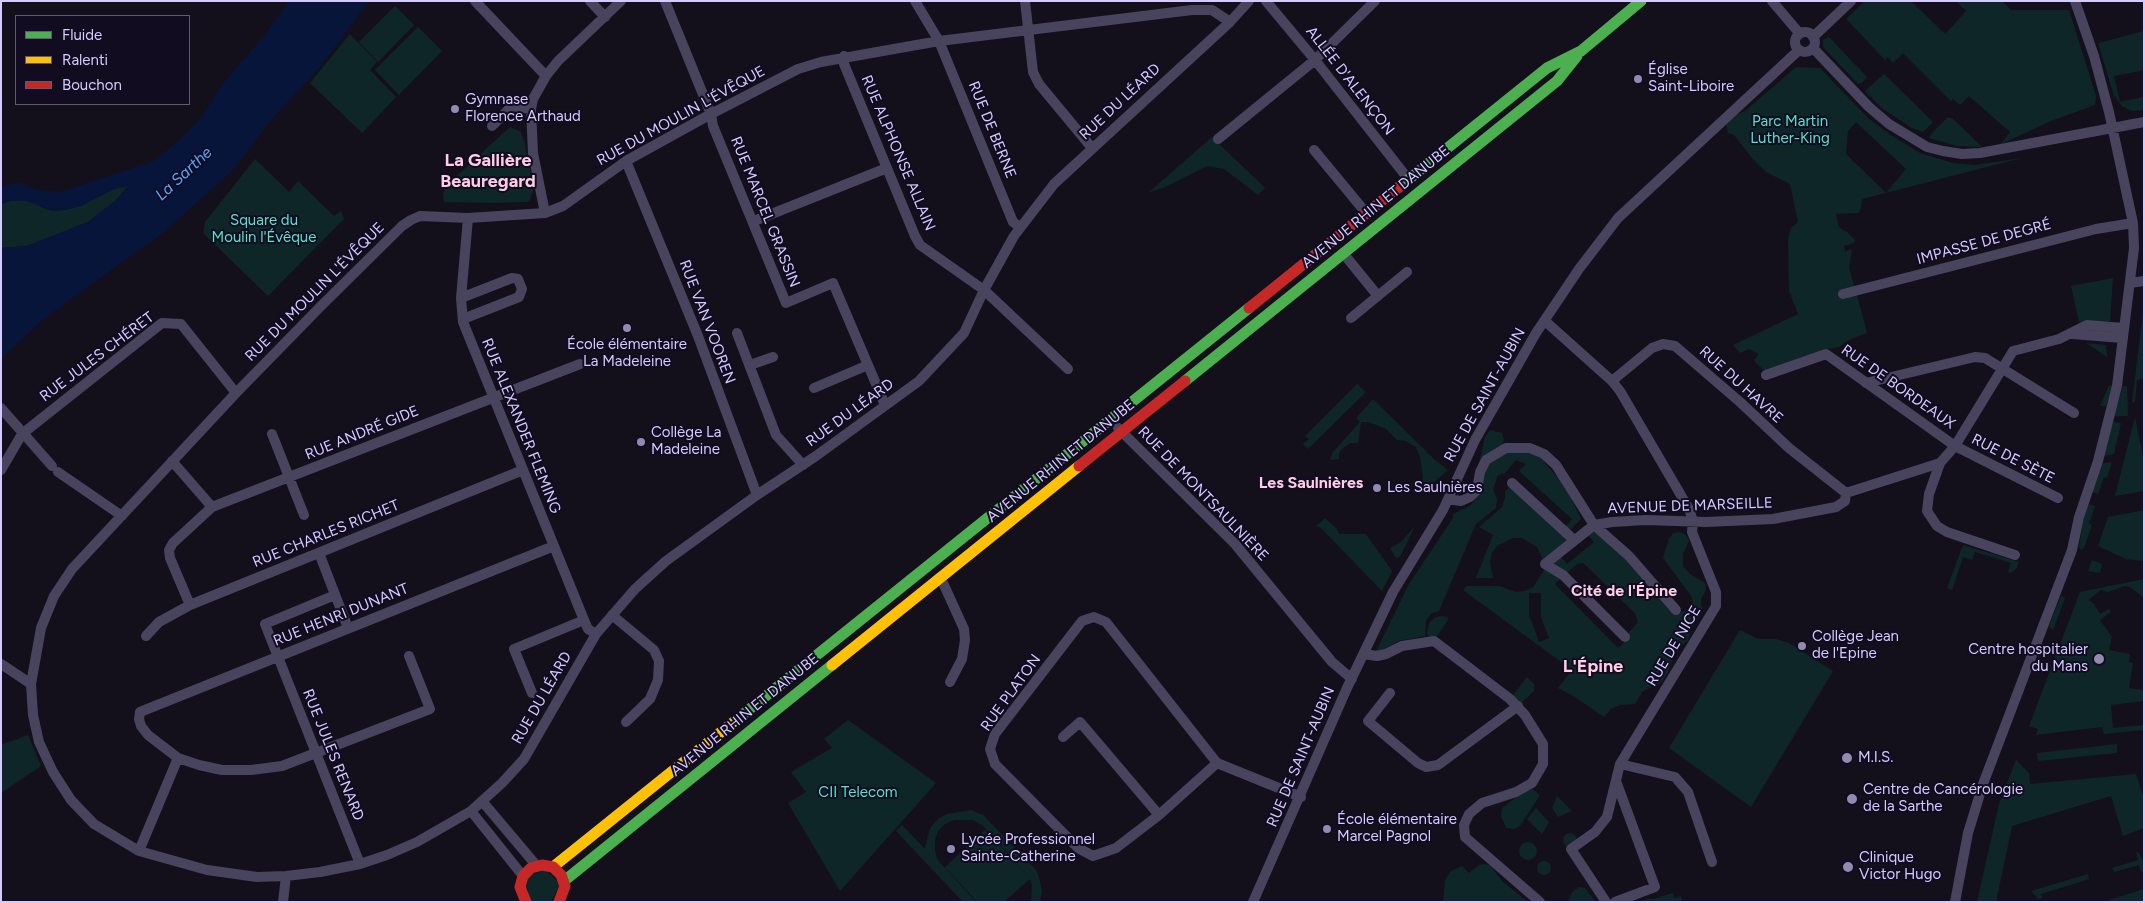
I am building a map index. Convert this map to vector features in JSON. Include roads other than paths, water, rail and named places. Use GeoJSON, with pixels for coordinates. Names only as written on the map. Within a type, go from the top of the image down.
{"type":"FeatureCollection","features":[{"type":"Feature","properties":{"kind":"main road"},"geometry":{"type":"LineString","coordinates":[[1581,51],[1641,1]]}},
{"type":"Feature","properties":{"kind":"main road","name":"AVENUE RHIN ET DANUBE"},"geometry":{"type":"LineString","coordinates":[[564,881],[1557,81],[1581,51]]}},
{"type":"Feature","properties":{"kind":"main road","name":"AVENUE RHIN ET DANUBE"},"geometry":{"type":"LineString","coordinates":[[553,867],[1529,82],[1547,68],[1581,51]]}},
{"type":"Feature","properties":{"kind":"main road"},"geometry":{"type":"LineString","coordinates":[[520,898],[523,876],[536,865],[548,865],[558,871],[564,881],[564,892],[559,902]]}},
{"type":"Feature","properties":{"kind":"street"},"geometry":{"type":"LineString","coordinates":[[475,1],[546,76]]}},
{"type":"Feature","properties":{"kind":"street"},"geometry":{"type":"LineString","coordinates":[[590,1],[605,17]]}},
{"type":"Feature","properties":{"kind":"street"},"geometry":{"type":"LineString","coordinates":[[545,213],[534,153],[531,108],[546,76],[558,61],[621,1]]}},
{"type":"Feature","properties":{"kind":"street","name":"RUE MARCEL GRASSIN"},"geometry":{"type":"LineString","coordinates":[[665,1],[711,114],[713,126],[754,221],[786,303],[833,283],[886,405]]}},
{"type":"Feature","properties":{"kind":"street","name":"RUE DE BERNE"},"geometry":{"type":"LineString","coordinates":[[915,1],[939,41],[1013,222],[1020,227]]}},
{"type":"Feature","properties":{"kind":"street"},"geometry":{"type":"LineString","coordinates":[[1025,1],[1033,72],[1038,84],[1092,148]]}},
{"type":"Feature","properties":{"kind":"street","name":"RUE DU LÉARD"},"geometry":{"type":"LineString","coordinates":[[139,851],[207,870],[230,874],[257,877],[320,872],[360,864],[387,855],[417,842],[471,811],[524,759],[596,634],[636,589],[666,561],[919,382],[964,333],[984,290],[1020,227],[1054,184],[1230,22],[1249,1]]}},
{"type":"Feature","properties":{"kind":"street","name":"ALLÉE D'ALENÇON"},"geometry":{"type":"LineString","coordinates":[[1266,1],[1316,60],[1409,180]]}},
{"type":"Feature","properties":{"kind":"street"},"geometry":{"type":"LineString","coordinates":[[1218,139],[1316,60],[1375,1]]}},
{"type":"Feature","properties":{"kind":"street"},"geometry":{"type":"LineString","coordinates":[[1772,1],[1799,32],[1809,33],[1813,37],[1815,42],[1814,50]]}},
{"type":"Feature","properties":{"kind":"street"},"geometry":{"type":"LineString","coordinates":[[1813,37],[1851,1]]}},
{"type":"Feature","properties":{"kind":"street"},"geometry":{"type":"LineString","coordinates":[[1955,902],[1968,834],[1983,784],[2072,550],[2079,517],[2098,461],[2117,386],[2134,248],[2133,223],[2113,129],[2094,56],[2075,1]]}},
{"type":"Feature","properties":{"kind":"street","name":"RUE DU MOULIN L'ÉVÊQUE"},"geometry":{"type":"LineString","coordinates":[[139,851],[94,824],[71,800],[52,772],[39,742],[33,715],[31,684],[41,628],[54,596],[72,569],[172,461],[236,393],[402,226],[420,216],[468,218],[545,213],[563,206],[626,161],[711,114],[798,69],[844,56],[1191,6],[1212,10],[1230,22]]}},
{"type":"Feature","properties":{"kind":"street"},"geometry":{"type":"LineString","coordinates":[[1799,32],[1796,42],[1799,50],[1808,52],[1814,50]]}},
{"type":"Feature","properties":{"kind":"street","name":"RUE DE SAINT-AUBIN"},"geometry":{"type":"LineString","coordinates":[[1253,902],[1352,679],[1393,592],[1448,499],[1475,440],[1545,321],[1579,270],[1618,218],[1799,50]]}},
{"type":"Feature","properties":{"kind":"street"},"geometry":{"type":"LineString","coordinates":[[1814,50],[1869,107],[1889,124],[1920,142],[1943,151],[1962,154],[1980,153],[2144,122]]}},
{"type":"Feature","properties":{"kind":"street","name":"RUE ALPHONSE ALLAIN"},"geometry":{"type":"LineString","coordinates":[[844,56],[844,64],[920,245],[984,290],[1068,369]]}},
{"type":"Feature","properties":{"kind":"street"},"geometry":{"type":"LineString","coordinates":[[492,126],[512,106],[531,108]]}},
{"type":"Feature","properties":{"kind":"street"},"geometry":{"type":"LineString","coordinates":[[1314,150],[1367,214]]}},
{"type":"Feature","properties":{"kind":"street","name":"RUE VAN VOOREN"},"geometry":{"type":"LineString","coordinates":[[626,161],[698,336],[757,495]]}},
{"type":"Feature","properties":{"kind":"street"},"geometry":{"type":"LineString","coordinates":[[754,221],[887,168]]}},
{"type":"Feature","properties":{"kind":"street","name":"RUE ALEXANDER FLEMING"},"geometry":{"type":"LineString","coordinates":[[468,218],[461,298],[463,319],[584,620],[588,629],[596,634]]}},
{"type":"Feature","properties":{"kind":"street","name":"IMPASSE DE DEGRÉ"},"geometry":{"type":"LineString","coordinates":[[1843,294],[2096,228],[2133,223]]}},
{"type":"Feature","properties":{"kind":"street"},"geometry":{"type":"LineString","coordinates":[[1343,253],[1378,296]]}},
{"type":"Feature","properties":{"kind":"street"},"geometry":{"type":"LineString","coordinates":[[1351,318],[1407,272]]}},
{"type":"Feature","properties":{"kind":"street"},"geometry":{"type":"LineString","coordinates":[[461,298],[512,278],[518,279],[522,289],[518,297],[463,319]]}},
{"type":"Feature","properties":{"kind":"street"},"geometry":{"type":"LineString","coordinates":[[2130,283],[2144,280]]}},
{"type":"Feature","properties":{"kind":"street","name":"RUE DE NICE"},"geometry":{"type":"LineString","coordinates":[[1545,321],[1612,381],[1620,391],[1689,509],[1693,520],[1692,532],[1716,592],[1716,606],[1620,764],[1607,817],[1596,832],[1571,849],[1606,902]]}},
{"type":"Feature","properties":{"kind":"street","name":"RUE JULES CHÉRET"},"geometry":{"type":"LineString","coordinates":[[1,470],[22,434],[162,323],[181,324],[236,393]]}},
{"type":"Feature","properties":{"kind":"street"},"geometry":{"type":"LineString","coordinates":[[737,333],[776,435],[803,465]]}},
{"type":"Feature","properties":{"kind":"street"},"geometry":{"type":"LineString","coordinates":[[2015,556],[1947,532],[1937,526],[1927,511],[1929,494],[1940,463],[1955,446],[2013,351],[2072,334],[2124,333]]}},
{"type":"Feature","properties":{"kind":"street","name":"RUE DU HAVRE"},"geometry":{"type":"LineString","coordinates":[[1612,381],[1652,348],[1663,344],[1674,346],[1740,402],[1789,448],[1846,493]]}},
{"type":"Feature","properties":{"kind":"street","name":"RUE DE BORDEAUX"},"geometry":{"type":"LineString","coordinates":[[1766,375],[1826,354],[1955,446]]}},
{"type":"Feature","properties":{"kind":"street"},"geometry":{"type":"LineString","coordinates":[[750,365],[773,357]]}},
{"type":"Feature","properties":{"kind":"street"},"geometry":{"type":"LineString","coordinates":[[1866,383],[1975,357],[1984,358],[2074,413]]}},
{"type":"Feature","properties":{"kind":"street","name":"RUE ANDRÉ GIDE"},"geometry":{"type":"LineString","coordinates":[[212,507],[580,364]]}},
{"type":"Feature","properties":{"kind":"street"},"geometry":{"type":"LineString","coordinates":[[814,388],[868,365]]}},
{"type":"Feature","properties":{"kind":"street"},"geometry":{"type":"LineString","coordinates":[[1,408],[22,434],[55,469],[122,516]]}},
{"type":"Feature","properties":{"kind":"street","name":"RUE DE MONTSAULNIÈRE"},"geometry":{"type":"LineString","coordinates":[[1110,420],[1235,544],[1332,662],[1352,679]]}},
{"type":"Feature","properties":{"kind":"street"},"geometry":{"type":"LineString","coordinates":[[272,434],[304,515]]}},
{"type":"Feature","properties":{"kind":"street","name":"RUE DE SÈTE"},"geometry":{"type":"LineString","coordinates":[[1955,446],[2058,498]]}},
{"type":"Feature","properties":{"kind":"street"},"geometry":{"type":"LineString","coordinates":[[1448,499],[1461,501],[1470,497],[1477,490],[1482,468],[1486,460],[1497,452],[1506,448],[1530,448],[1544,454],[1556,465],[1594,525],[1629,556],[1676,610]]}},
{"type":"Feature","properties":{"kind":"street"},"geometry":{"type":"LineString","coordinates":[[172,461],[212,507],[173,543],[169,550],[170,558],[190,605]]}},
{"type":"Feature","properties":{"kind":"street","name":"AVENUE DE MARSEILLE"},"geometry":{"type":"LineString","coordinates":[[1625,637],[1563,574],[1545,564],[1594,525],[1646,520],[1745,521],[1804,514],[1836,507],[1845,501],[1846,493],[1940,463]]}},
{"type":"Feature","properties":{"kind":"street","name":"RUE CHARLES RICHET"},"geometry":{"type":"LineString","coordinates":[[146,636],[159,622],[190,605],[523,470]]}},
{"type":"Feature","properties":{"kind":"street"},"geometry":{"type":"LineString","coordinates":[[1512,483],[1574,540]]}},
{"type":"Feature","properties":{"kind":"street","name":"RUE HENRI DUNANT"},"geometry":{"type":"LineString","coordinates":[[178,758],[148,735],[138,719],[140,712],[554,546]]}},
{"type":"Feature","properties":{"kind":"street"},"geometry":{"type":"LineString","coordinates":[[319,553],[348,628]]}},
{"type":"Feature","properties":{"kind":"street"},"geometry":{"type":"LineString","coordinates":[[939,578],[944,585],[964,634],[962,659],[950,682]]}},
{"type":"Feature","properties":{"kind":"street","name":"RUE JULES RENARD"},"geometry":{"type":"LineString","coordinates":[[335,595],[265,624],[360,864]]}},
{"type":"Feature","properties":{"kind":"street"},"geometry":{"type":"LineString","coordinates":[[612,615],[654,650],[659,661],[658,680],[650,699],[626,722]]}},
{"type":"Feature","properties":{"kind":"street","name":"RUE PLATON"},"geometry":{"type":"LineString","coordinates":[[1217,763],[1158,815],[1116,848],[1093,856],[1078,848],[995,764],[990,749],[996,734],[1082,621],[1094,617],[1106,622],[1217,763],[1301,797]]}},
{"type":"Feature","properties":{"kind":"street"},"geometry":{"type":"LineString","coordinates":[[532,693],[514,649],[584,620]]}},
{"type":"Feature","properties":{"kind":"street"},"geometry":{"type":"LineString","coordinates":[[1364,654],[1376,656],[1386,654],[1402,646],[1434,640],[1518,706],[1534,728],[1543,744],[1543,764],[1532,783],[1516,792],[1482,803],[1469,814],[1464,825],[1465,837],[1540,902]]}},
{"type":"Feature","properties":{"kind":"street"},"geometry":{"type":"LineString","coordinates":[[139,851],[178,758],[222,770],[251,770],[282,766],[430,709],[409,656]]}},
{"type":"Feature","properties":{"kind":"street"},"geometry":{"type":"LineString","coordinates":[[1,664],[31,684]]}},
{"type":"Feature","properties":{"kind":"street"},"geometry":{"type":"LineString","coordinates":[[1390,693],[1368,721],[1418,763],[1426,767],[1438,765],[1518,706]]}},
{"type":"Feature","properties":{"kind":"street"},"geometry":{"type":"LineString","coordinates":[[1063,737],[1080,722],[1158,815]]}},
{"type":"Feature","properties":{"kind":"street"},"geometry":{"type":"LineString","coordinates":[[1620,764],[1675,778],[1688,792],[1712,862]]}},
{"type":"Feature","properties":{"kind":"street"},"geometry":{"type":"LineString","coordinates":[[1615,902],[1655,887],[1616,781]]}},
{"type":"Feature","properties":{"kind":"street"},"geometry":{"type":"LineString","coordinates":[[482,801],[536,865]]}},
{"type":"Feature","properties":{"kind":"street"},"geometry":{"type":"LineString","coordinates":[[471,811],[523,876]]}},
{"type":"Feature","properties":{"kind":"street"},"geometry":{"type":"LineString","coordinates":[[283,902],[286,876]]}},
{"type":"Feature","properties":{"kind":"water","name":"La Sarthe"},"geometry":{"type":"Polygon","coordinates":[[[290,1],[369,1],[320,67],[271,120],[233,170],[164,232],[42,320],[1,359],[1,259],[3,255],[1,248],[27,246],[88,222],[115,201],[129,186],[114,189],[81,206],[52,211],[27,201],[10,201],[1,204],[1,187],[19,182],[37,190],[60,192],[152,162],[176,143],[201,118],[222,85],[290,1]]]}},
{"type":"Feature","properties":{"kind":"place","name":"Église Saint-Liboire"},"geometry":{"type":"Point","coordinates":[1638,79]}},
{"type":"Feature","properties":{"kind":"place","name":"Gymnase Florence Arthaud"},"geometry":{"type":"Point","coordinates":[455,109]}},
{"type":"Feature","properties":{"kind":"place","name":"École élémentaire La Madeleine"},"geometry":{"type":"Point","coordinates":[627,328]}},
{"type":"Feature","properties":{"kind":"place","name":"Collège La Madeleine"},"geometry":{"type":"Point","coordinates":[641,442]}},
{"type":"Feature","properties":{"kind":"place","name":"Les Saulnières"},"geometry":{"type":"Point","coordinates":[1377,488]}},
{"type":"Feature","properties":{"kind":"place","name":"Collège Jean de l'Epine"},"geometry":{"type":"Point","coordinates":[1802,646]}},
{"type":"Feature","properties":{"kind":"place","name":"Centre hospitalier du Mans"},"geometry":{"type":"Point","coordinates":[2099,659]}},
{"type":"Feature","properties":{"kind":"place","name":"M.I.S."},"geometry":{"type":"Point","coordinates":[1847,758]}},
{"type":"Feature","properties":{"kind":"place","name":"Centre de Cancérologie de la Sarthe"},"geometry":{"type":"Point","coordinates":[1852,799]}},
{"type":"Feature","properties":{"kind":"place","name":"École élémentaire Marcel Pagnol"},"geometry":{"type":"Point","coordinates":[1327,829]}},
{"type":"Feature","properties":{"kind":"place","name":"Lycée Professionnel Sainte-Catherine"},"geometry":{"type":"Point","coordinates":[951,849]}},
{"type":"Feature","properties":{"kind":"place","name":"Clinique Victor Hugo"},"geometry":{"type":"Point","coordinates":[1848,867]}},
{"type":"Feature","properties":{"kind":"district","name":"La Gallière Beauregard"},"geometry":{"type":"Point","coordinates":[488,171]}},
{"type":"Feature","properties":{"kind":"district","name":"Les Saulnières"},"geometry":{"type":"Point","coordinates":[1311,483]}},
{"type":"Feature","properties":{"kind":"district","name":"Cité de l'Épine"},"geometry":{"type":"Point","coordinates":[1624,591]}},
{"type":"Feature","properties":{"kind":"district","name":"L'Épine"},"geometry":{"type":"Point","coordinates":[1593,667]}},
{"type":"Feature","properties":{"kind":"park label","name":"Parc Martin Luther-King"},"geometry":{"type":"Point","coordinates":[1790,130]}},
{"type":"Feature","properties":{"kind":"park label","name":"Square du Moulin l'Évêque"},"geometry":{"type":"Point","coordinates":[264,230]}},
{"type":"Feature","properties":{"kind":"park label","name":"CII Telecom"},"geometry":{"type":"Point","coordinates":[858,793]}}]}
